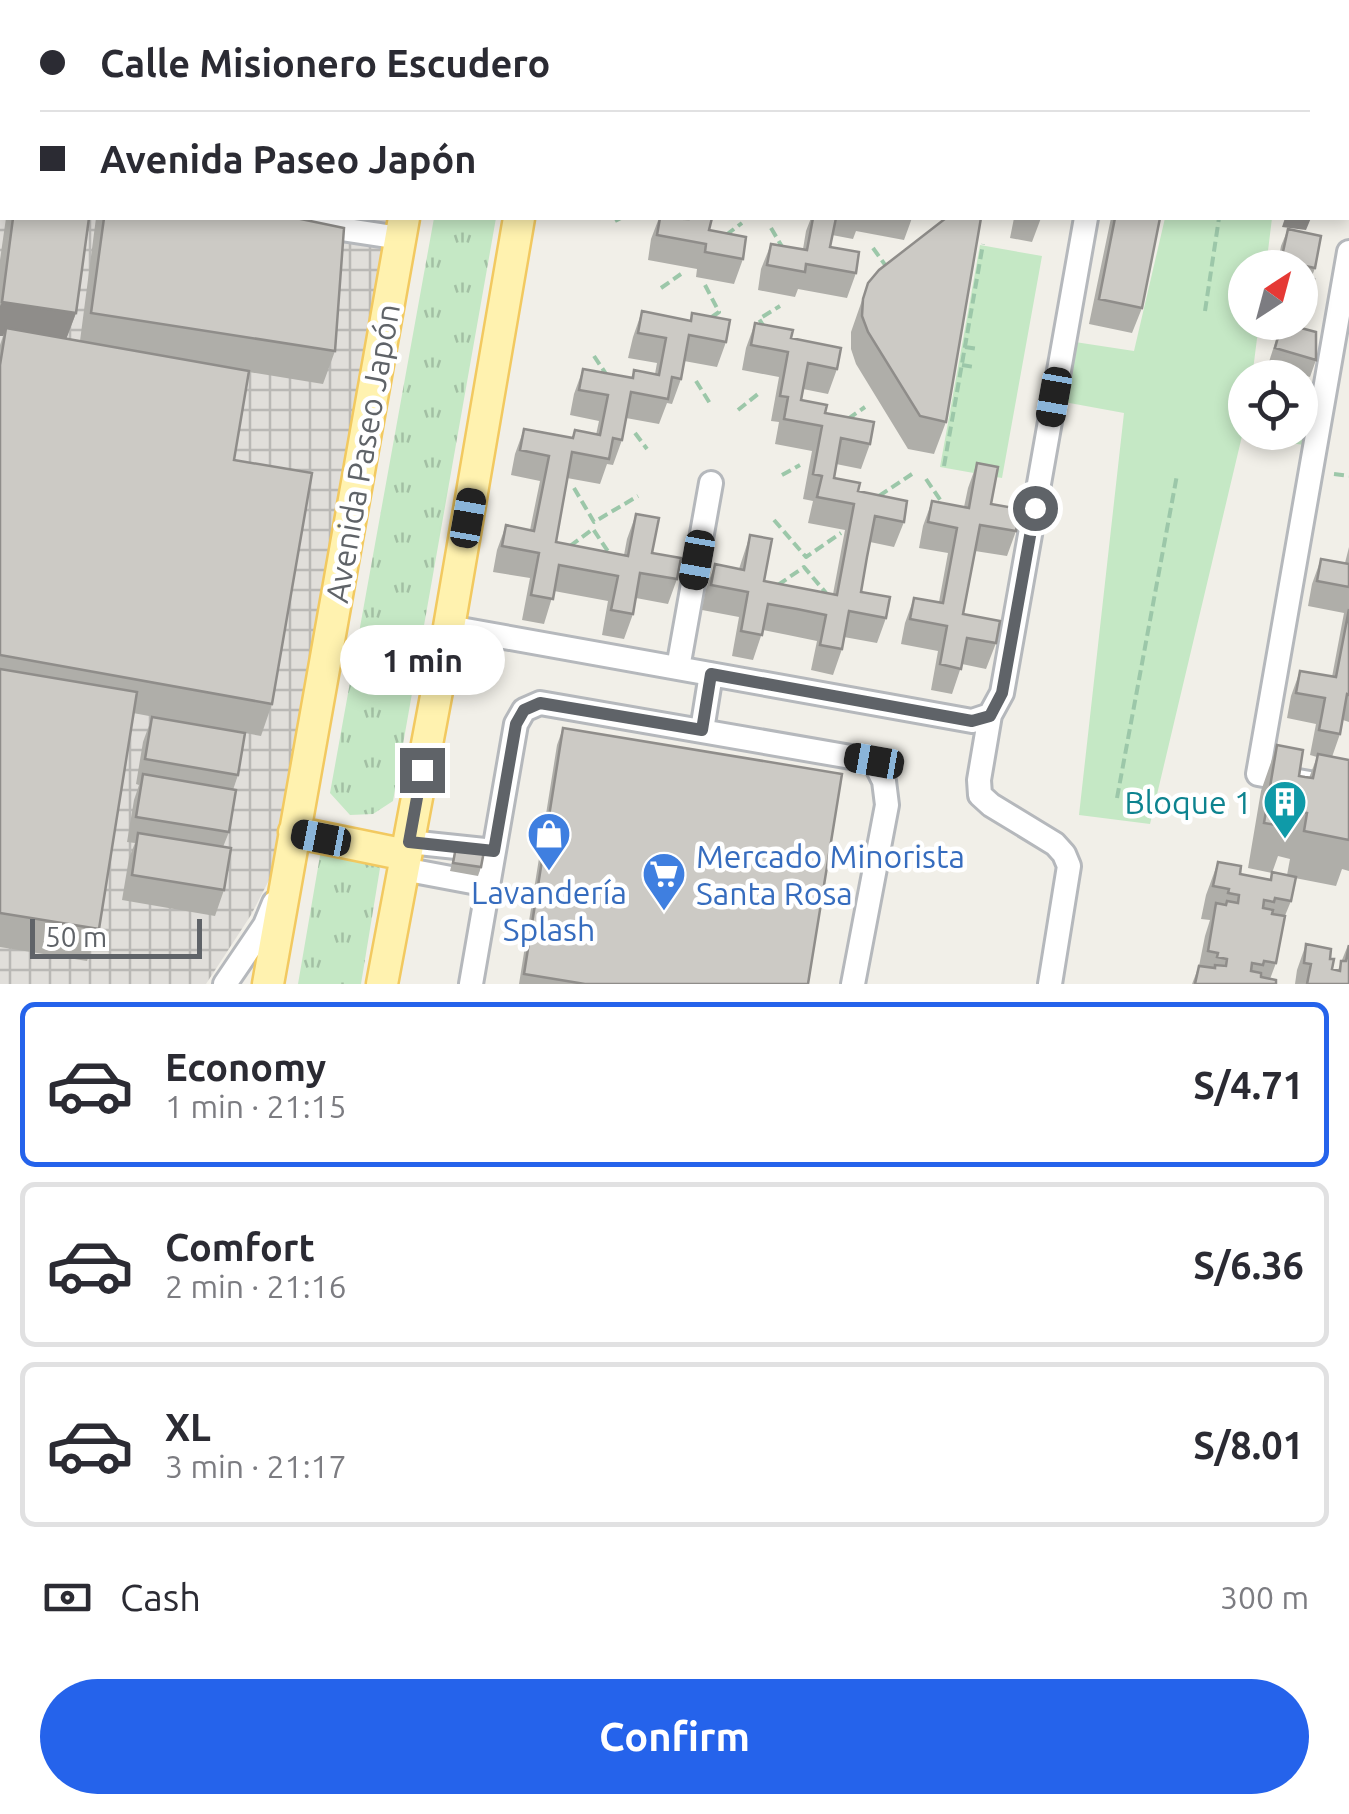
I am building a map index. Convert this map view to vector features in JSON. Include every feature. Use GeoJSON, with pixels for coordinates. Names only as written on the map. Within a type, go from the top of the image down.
{"type":"FeatureCollection","features":[{"type":"Feature","properties":{"kind":"main road"},"geometry":{"type":"LineString","coordinates":[[382,984],[449,627],[519,220]]}},
{"type":"Feature","properties":{"kind":"main road","name":"Avenida Paseo Japón"},"geometry":{"type":"LineString","coordinates":[[268,984],[402,228]]}},
{"type":"Feature","properties":{"kind":"main road"},"geometry":{"type":"LineString","coordinates":[[294,832],[406,855]]}},
{"type":"Feature","properties":{"kind":"street"},"geometry":{"type":"LineString","coordinates":[[296,220],[402,228]]}},
{"type":"Feature","properties":{"kind":"street"},"geometry":{"type":"LineString","coordinates":[[1050,984],[1070,866],[1055,844],[980,795],[978,780],[990,716],[1002,693],[1086,220]]}},
{"type":"Feature","properties":{"kind":"street"},"geometry":{"type":"LineString","coordinates":[[1349,252],[1258,774],[1349,790]]}},
{"type":"Feature","properties":{"kind":"street"},"geometry":{"type":"LineString","coordinates":[[678,668],[710,484]]}},
{"type":"Feature","properties":{"kind":"street"},"geometry":{"type":"LineString","coordinates":[[449,627],[972,721],[990,716]]}},
{"type":"Feature","properties":{"kind":"street"},"geometry":{"type":"LineString","coordinates":[[702,730],[711,674]]}},
{"type":"Feature","properties":{"kind":"street"},"geometry":{"type":"LineString","coordinates":[[471,984],[516,724],[524,710],[540,703],[874,761],[884,782],[886,806],[853,984]]}},
{"type":"Feature","properties":{"kind":"street"},"geometry":{"type":"LineString","coordinates":[[406,855],[494,851]]}},
{"type":"Feature","properties":{"kind":"street"},"geometry":{"type":"LineString","coordinates":[[406,855],[488,885]]}},
{"type":"Feature","properties":{"kind":"street"},"geometry":{"type":"LineString","coordinates":[[225,984],[265,925],[288,867]]}},
{"type":"Feature","properties":{"kind":"path"},"geometry":{"type":"LineString","coordinates":[[1205,311],[1219,220]]}},
{"type":"Feature","properties":{"kind":"path"},"geometry":{"type":"LineString","coordinates":[[728,234],[742,223]]}},
{"type":"Feature","properties":{"kind":"path"},"geometry":{"type":"LineString","coordinates":[[771,228],[787,255]]}},
{"type":"Feature","properties":{"kind":"path"},"geometry":{"type":"LineString","coordinates":[[944,466],[983,244]]}},
{"type":"Feature","properties":{"kind":"path"},"geometry":{"type":"LineString","coordinates":[[873,248],[891,273]]}},
{"type":"Feature","properties":{"kind":"path"},"geometry":{"type":"LineString","coordinates":[[661,288],[681,274]]}},
{"type":"Feature","properties":{"kind":"path"},"geometry":{"type":"LineString","coordinates":[[704,322],[719,312],[706,284]]}},
{"type":"Feature","properties":{"kind":"path"},"geometry":{"type":"LineString","coordinates":[[768,332],[759,319],[780,306]]}},
{"type":"Feature","properties":{"kind":"path"},"geometry":{"type":"LineString","coordinates":[[965,347],[978,349]]}},
{"type":"Feature","properties":{"kind":"path"},"geometry":{"type":"LineString","coordinates":[[594,356],[610,380]]}},
{"type":"Feature","properties":{"kind":"path"},"geometry":{"type":"LineString","coordinates":[[962,365],[974,367]]}},
{"type":"Feature","properties":{"kind":"path"},"geometry":{"type":"LineString","coordinates":[[696,382],[711,405]]}},
{"type":"Feature","properties":{"kind":"path"},"geometry":{"type":"LineString","coordinates":[[738,410],[758,394]]}},
{"type":"Feature","properties":{"kind":"path"},"geometry":{"type":"LineString","coordinates":[[841,424],[865,408]]}},
{"type":"Feature","properties":{"kind":"path"},"geometry":{"type":"LineString","coordinates":[[635,432],[646,449]]}},
{"type":"Feature","properties":{"kind":"path"},"geometry":{"type":"LineString","coordinates":[[782,475],[800,465]]}},
{"type":"Feature","properties":{"kind":"path"},"geometry":{"type":"LineString","coordinates":[[1330,473],[1349,476]]}},
{"type":"Feature","properties":{"kind":"path"},"geometry":{"type":"LineString","coordinates":[[866,505],[912,474]]}},
{"type":"Feature","properties":{"kind":"path"},"geometry":{"type":"LineString","coordinates":[[1118,798],[1177,475]]}},
{"type":"Feature","properties":{"kind":"path"},"geometry":{"type":"LineString","coordinates":[[926,479],[950,515]]}},
{"type":"Feature","properties":{"kind":"path"},"geometry":{"type":"LineString","coordinates":[[574,488],[594,522],[638,496]]}},
{"type":"Feature","properties":{"kind":"path"},"geometry":{"type":"LineString","coordinates":[[774,520],[806,557],[841,533]]}},
{"type":"Feature","properties":{"kind":"path"},"geometry":{"type":"LineString","coordinates":[[570,546],[593,529],[618,567]]}},
{"type":"Feature","properties":{"kind":"path"},"geometry":{"type":"LineString","coordinates":[[767,592],[804,567],[832,600]]}},
{"type":"Feature","properties":{"kind":"shaded area"},"geometry":{"type":"Polygon","coordinates":[[[0,220],[390,220],[285,849],[251,915],[206,984],[0,984],[0,220]]]}},
{"type":"Feature","properties":{"kind":"green space"},"geometry":{"type":"Polygon","coordinates":[[[434,220],[496,220],[393,801],[373,814],[350,815],[330,793],[434,220]]]}},
{"type":"Feature","properties":{"kind":"green space"},"geometry":{"type":"Polygon","coordinates":[[[1165,220],[1272,220],[1268,250],[1228,250],[1228,340],[1257,340],[1254,360],[1228,360],[1228,450],[1239,450],[1150,824],[1079,815],[1124,413],[1064,402],[1075,342],[1134,351],[1165,220]]]}},
{"type":"Feature","properties":{"kind":"green space"},"geometry":{"type":"Polygon","coordinates":[[[980,245],[1042,256],[1002,478],[940,467],[980,245]]]}},
{"type":"Feature","properties":{"kind":"green space"},"geometry":{"type":"Polygon","coordinates":[[[322,844],[382,856],[361,984],[298,984],[322,844]]]}},
{"type":"Feature","properties":{"kind":"building"},"geometry":{"type":"Polygon","coordinates":[[[13,220],[89,220],[76,313],[2,302],[13,220]]]}},
{"type":"Feature","properties":{"kind":"building"},"geometry":{"type":"Polygon","coordinates":[[[104,220],[306,220],[344,228],[335,351],[91,313],[104,220]]]}},
{"type":"Feature","properties":{"kind":"building"},"geometry":{"type":"Polygon","coordinates":[[[660,220],[712,220],[709,230],[746,237],[743,259],[705,252],[706,244],[657,235],[660,220]]]}},
{"type":"Feature","properties":{"kind":"building"},"geometry":{"type":"Polygon","coordinates":[[[813,220],[836,220],[830,247],[859,252],[856,273],[806,264],[805,272],[767,265],[771,244],[807,250],[813,220]]]}},
{"type":"Feature","properties":{"kind":"building"},"geometry":{"type":"Polygon","coordinates":[[[943,220],[981,220],[946,422],[920,416],[868,332],[862,316],[863,299],[868,283],[943,220]]]}},
{"type":"Feature","properties":{"kind":"building"},"geometry":{"type":"Polygon","coordinates":[[[1115,220],[1160,220],[1142,308],[1099,299],[1115,220]]]}},
{"type":"Feature","properties":{"kind":"building"},"geometry":{"type":"Polygon","coordinates":[[[1288,229],[1321,236],[1318,252],[1283,250],[1288,229]]]}},
{"type":"Feature","properties":{"kind":"building"},"geometry":{"type":"Polygon","coordinates":[[[642,311],[691,321],[692,313],[730,320],[726,342],[689,335],[681,379],[672,377],[668,399],[631,392],[622,440],[613,438],[609,459],[572,452],[556,542],[628,556],[636,514],[659,518],[652,553],[681,558],[677,579],[640,573],[633,614],[611,610],[618,576],[559,565],[553,599],[531,595],[539,553],[502,546],[506,525],[534,531],[549,456],[520,450],[524,429],[573,438],[575,430],[600,435],[608,395],[579,390],[583,369],[633,378],[634,370],[659,375],[666,338],[638,333],[642,311]]]}},
{"type":"Feature","properties":{"kind":"building"},"geometry":{"type":"Polygon","coordinates":[[[755,323],[793,330],[791,338],[841,348],[837,369],[808,363],[801,400],[827,405],[825,413],[874,422],[870,444],[841,438],[834,478],[860,483],[858,491],[907,501],[904,522],[875,516],[867,557],[861,592],[890,597],[886,618],[849,611],[842,649],[820,645],[826,615],[797,609],[768,604],[762,635],[741,631],[748,592],[711,585],[715,564],[744,570],[750,535],[772,539],[764,581],[837,595],[854,504],[817,497],[822,476],[813,474],[822,426],[784,419],[788,397],[780,396],[788,352],[751,345],[755,323]]]}},
{"type":"Feature","properties":{"kind":"building"},"geometry":{"type":"Polygon","coordinates":[[[6,328],[249,371],[234,460],[312,473],[272,704],[0,655],[0,365],[6,328]]]}},
{"type":"Feature","properties":{"kind":"building"},"geometry":{"type":"Polygon","coordinates":[[[1277,340],[1316,340],[1316,360],[1275,348],[1277,340]]]}},
{"type":"Feature","properties":{"kind":"building"},"geometry":{"type":"Polygon","coordinates":[[[977,463],[998,467],[991,504],[1020,509],[1016,531],[980,525],[963,614],[1000,621],[996,643],[967,638],[961,669],[940,664],[947,626],[910,619],[914,598],[943,603],[957,528],[928,522],[932,501],[969,508],[977,463]]]}},
{"type":"Feature","properties":{"kind":"building"},"geometry":{"type":"Polygon","coordinates":[[[1321,559],[1349,564],[1349,587],[1317,581],[1321,559]]]}},
{"type":"Feature","properties":{"kind":"building"},"geometry":{"type":"Polygon","coordinates":[[[1349,609],[1349,695],[1340,734],[1319,730],[1325,698],[1296,693],[1300,671],[1336,677],[1349,609]]]}},
{"type":"Feature","properties":{"kind":"building"},"geometry":{"type":"Polygon","coordinates":[[[0,669],[137,692],[99,929],[0,913],[0,669]]]}},
{"type":"Feature","properties":{"kind":"building"},"geometry":{"type":"Polygon","coordinates":[[[152,717],[245,733],[238,775],[145,759],[152,717]]]}},
{"type":"Feature","properties":{"kind":"building"},"geometry":{"type":"Polygon","coordinates":[[[563,728],[842,774],[808,984],[585,984],[524,974],[563,728]]]}},
{"type":"Feature","properties":{"kind":"building"},"geometry":{"type":"Polygon","coordinates":[[[1277,745],[1303,750],[1299,776],[1313,778],[1318,754],[1349,760],[1349,840],[1304,831],[1307,813],[1291,810],[1288,827],[1264,823],[1277,745]]]}},
{"type":"Feature","properties":{"kind":"building"},"geometry":{"type":"Polygon","coordinates":[[[143,774],[236,790],[229,832],[136,817],[143,774]]]}},
{"type":"Feature","properties":{"kind":"building"},"geometry":{"type":"Polygon","coordinates":[[[138,833],[231,848],[224,890],[132,875],[138,833]]]}},
{"type":"Feature","properties":{"kind":"building"},"geometry":{"type":"Polygon","coordinates":[[[456,847],[484,851],[481,867],[453,863],[456,847]]]}},
{"type":"Feature","properties":{"kind":"building"},"geometry":{"type":"Polygon","coordinates":[[[1218,862],[1241,866],[1240,874],[1271,880],[1272,872],[1296,877],[1291,901],[1264,900],[1263,908],[1285,916],[1276,963],[1252,963],[1251,971],[1276,980],[1276,984],[1195,984],[1199,966],[1226,966],[1227,959],[1208,951],[1216,903],[1238,903],[1239,895],[1213,886],[1218,862]]]}},
{"type":"Feature","properties":{"kind":"building"},"geometry":{"type":"Polygon","coordinates":[[[1306,944],[1331,949],[1332,969],[1340,971],[1349,945],[1349,984],[1307,984],[1311,964],[1304,963],[1306,944]]]}},
{"type":"Feature","properties":{"kind":"place","name":"Bloque 1"},"geometry":{"type":"Point","coordinates":[1285,840]}},
{"type":"Feature","properties":{"kind":"place","name":"Lavandería Splash"},"geometry":{"type":"Point","coordinates":[549,872]}},
{"type":"Feature","properties":{"kind":"place","name":"Mercado Minorista Santa Rosa"},"geometry":{"type":"Point","coordinates":[664,912]}},
{"type":"Feature","properties":{"kind":"route"},"geometry":{"type":"LineString","coordinates":[[422,770],[409,842],[494,851],[516,724],[524,710],[540,703],[702,730],[711,674],[972,721],[990,716],[1002,693],[1035,508]]}}]}
